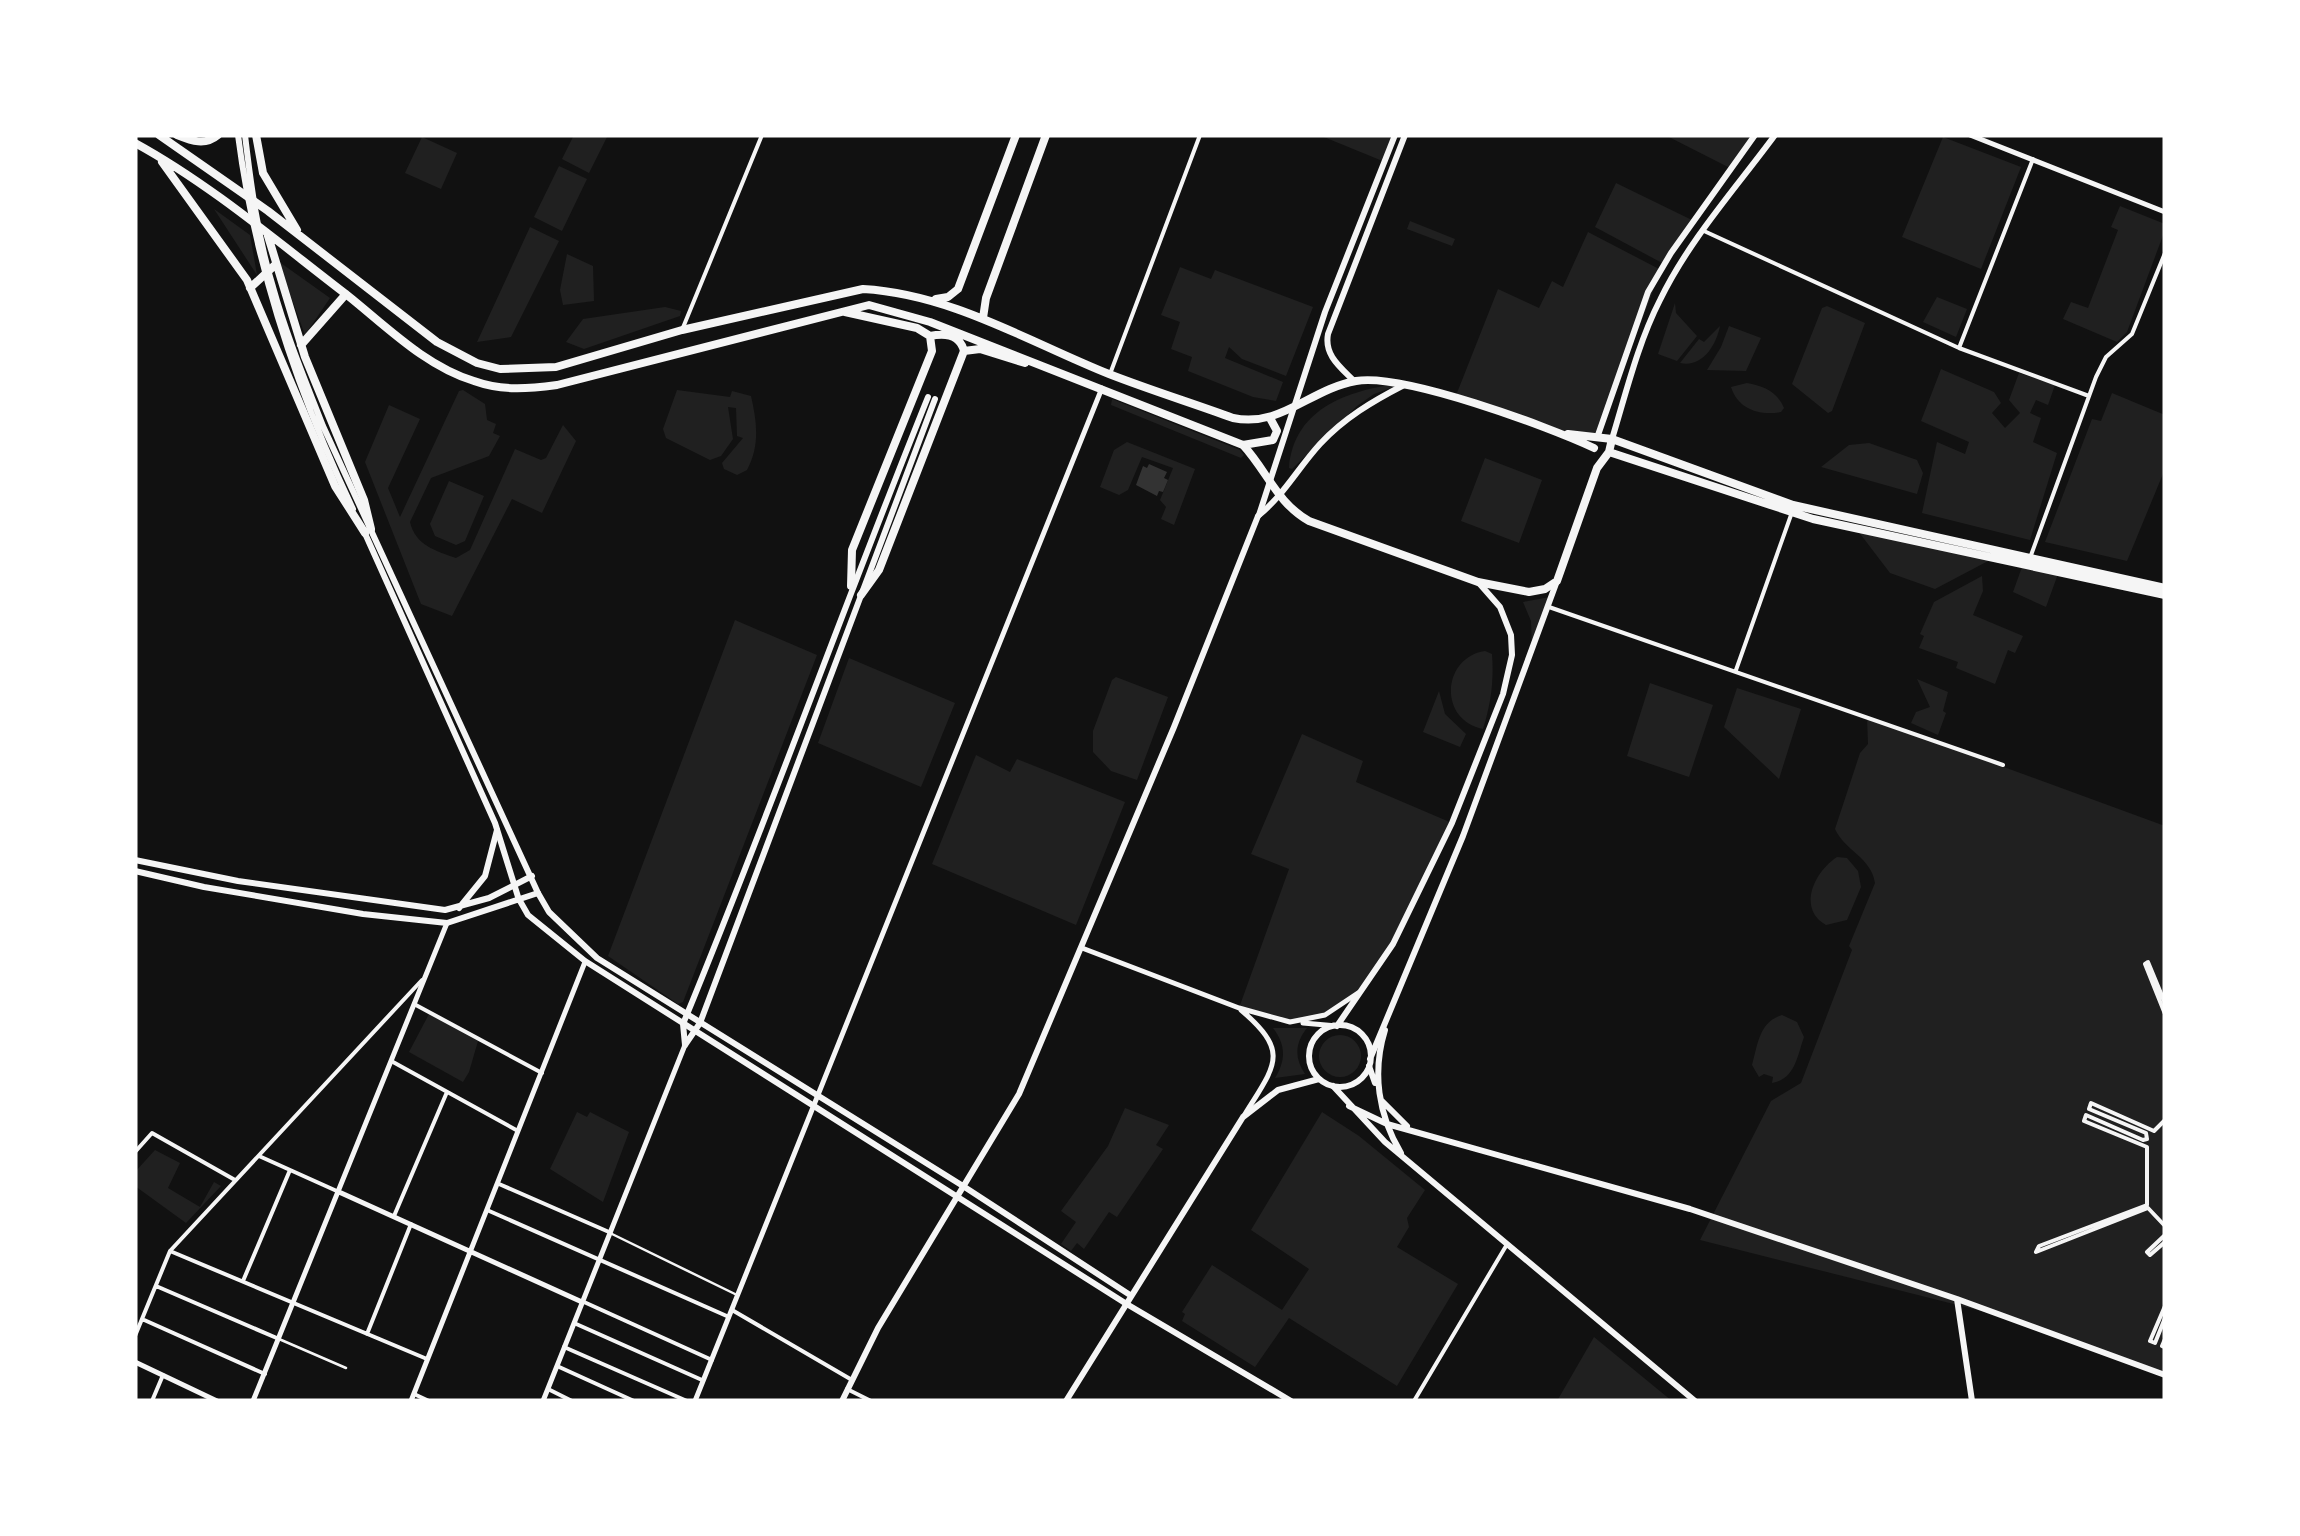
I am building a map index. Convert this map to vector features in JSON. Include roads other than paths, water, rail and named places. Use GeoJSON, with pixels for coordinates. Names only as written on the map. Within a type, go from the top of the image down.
{"type":"FeatureCollection","features":[{"type":"Feature","properties":{"kind":"highway"},"geometry":{"type":"LineString","coordinates":[[160,135],[438,342],[478,362],[513,370],[556,368],[682,330],[863,289],[887,290],[983,318],[1110,374],[1233,418],[1254,422],[1270,418],[1330,388],[1354,381],[1381,380],[1563,434],[1594,448]]}},
{"type":"Feature","properties":{"kind":"highway"},"geometry":{"type":"LineString","coordinates":[[177,135],[198,143],[218,135]]}},
{"type":"Feature","properties":{"kind":"highway"},"geometry":{"type":"LineString","coordinates":[[256,135],[263,173],[304,241]]}},
{"type":"Feature","properties":{"kind":"highway"},"geometry":{"type":"LineString","coordinates":[[932,300],[948,297],[958,289],[1016,135]]}},
{"type":"Feature","properties":{"kind":"highway"},"geometry":{"type":"LineString","coordinates":[[983,318],[986,298],[1046,135]]}},
{"type":"Feature","properties":{"kind":"highway"},"geometry":{"type":"LineString","coordinates":[[135,143],[268,235],[423,356],[469,380],[508,390],[557,385],[869,305],[930,322],[1243,445],[1259,462],[1280,498],[1309,521],[1478,582],[1529,592],[1545,589],[1557,581],[1597,468],[1609,452],[1612,439]]}},
{"type":"Feature","properties":{"kind":"highway"},"geometry":{"type":"LineString","coordinates":[[156,154],[250,288],[331,477],[368,531]]}},
{"type":"Feature","properties":{"kind":"highway"},"geometry":{"type":"LineString","coordinates":[[268,235],[301,345],[364,500],[368,531]]}},
{"type":"Feature","properties":{"kind":"highway"},"geometry":{"type":"LineString","coordinates":[[250,288],[275,265]]}},
{"type":"Feature","properties":{"kind":"highway"},"geometry":{"type":"LineString","coordinates":[[301,345],[346,294]]}},
{"type":"Feature","properties":{"kind":"highway"},"geometry":{"type":"LineString","coordinates":[[838,311],[917,328],[930,336],[953,336],[964,350],[879,570],[861,595]]}},
{"type":"Feature","properties":{"kind":"highway"},"geometry":{"type":"LineString","coordinates":[[851,586],[852,550],[932,350],[930,336]]}},
{"type":"Feature","properties":{"kind":"highway"},"geometry":{"type":"LineString","coordinates":[[964,350],[980,350],[1044,367]]}},
{"type":"Feature","properties":{"kind":"highway"},"geometry":{"type":"LineString","coordinates":[[1243,445],[1272,440],[1277,431],[1270,418]]}},
{"type":"Feature","properties":{"kind":"highway"},"geometry":{"type":"LineString","coordinates":[[1563,434],[1612,439],[1792,509],[2030,558],[2165,591]]}},
{"type":"Feature","properties":{"kind":"highway"},"geometry":{"type":"LineString","coordinates":[[1597,468],[1594,448],[1598,435]]}},
{"type":"Feature","properties":{"kind":"highway"},"geometry":{"type":"LineString","coordinates":[[1609,452],[1792,509],[2165,591]]}},
{"type":"Feature","properties":{"kind":"main road"},"geometry":{"type":"LineString","coordinates":[[241,135],[264,281],[308,407],[549,912],[597,958],[963,1186],[1128,1299]]}},
{"type":"Feature","properties":{"kind":"main road"},"geometry":{"type":"LineString","coordinates":[[842,1401],[878,1328],[1018,1094],[1082,948],[1258,516],[1325,312],[1396,135]]}},
{"type":"Feature","properties":{"kind":"main road"},"geometry":{"type":"LineString","coordinates":[[1354,381],[1331,355],[1326,344],[1328,334],[1405,135]]}},
{"type":"Feature","properties":{"kind":"main road"},"geometry":{"type":"LineString","coordinates":[[1598,435],[1648,292],[1755,135]]}},
{"type":"Feature","properties":{"kind":"main road"},"geometry":{"type":"LineString","coordinates":[[1612,439],[1660,300],[1704,231],[1775,135]]}},
{"type":"Feature","properties":{"kind":"main road"},"geometry":{"type":"LineString","coordinates":[[1628,349],[1639,353]]}},
{"type":"Feature","properties":{"kind":"main road"},"geometry":{"type":"LineString","coordinates":[[1258,516],[1280,498],[1321,444],[1348,418],[1405,384]]}},
{"type":"Feature","properties":{"kind":"main road"},"geometry":{"type":"LineString","coordinates":[[932,398],[700,1023],[686,1045],[683,1024],[851,586],[932,398]]}},
{"type":"Feature","properties":{"kind":"main road"},"geometry":{"type":"LineString","coordinates":[[368,531],[497,830],[528,915],[585,961],[683,1024],[1291,1401]]}},
{"type":"Feature","properties":{"kind":"main road"},"geometry":{"type":"LineString","coordinates":[[1333,1086],[1352,1085],[1370,1062],[1463,836],[1557,581]]}},
{"type":"Feature","properties":{"kind":"main road"},"geometry":{"type":"LineString","coordinates":[[1337,1026],[1393,944],[1452,823],[1503,694],[1512,656],[1511,636],[1500,607],[1478,582]]}},
{"type":"Feature","properties":{"kind":"main road"},"geometry":{"type":"LineString","coordinates":[[458,909],[485,876],[497,830]]}},
{"type":"Feature","properties":{"kind":"main road"},"geometry":{"type":"LineString","coordinates":[[751,854],[762,858]]}},
{"type":"Feature","properties":{"kind":"main road"},"geometry":{"type":"LineString","coordinates":[[135,860],[238,881],[406,907],[458,909],[532,876]]}},
{"type":"Feature","properties":{"kind":"main road"},"geometry":{"type":"LineString","coordinates":[[135,870],[204,887],[447,924],[538,893]]}},
{"type":"Feature","properties":{"kind":"main road"},"geometry":{"type":"LineString","coordinates":[[1387,1022],[1378,1062],[1380,1098],[1412,1130]]}},
{"type":"Feature","properties":{"kind":"main road"},"geometry":{"type":"LineString","coordinates":[[1404,1158],[1386,1124],[1368,1046],[1361,1034],[1337,1026],[1324,1030],[1312,1044],[1310,1062],[1319,1079],[1333,1086],[1404,1158],[1695,1401]]}},
{"type":"Feature","properties":{"kind":"main road"},"geometry":{"type":"LineString","coordinates":[[1066,1401],[1243,1117],[1278,1090],[1319,1079]]}},
{"type":"Feature","properties":{"kind":"main road"},"geometry":{"type":"LineString","coordinates":[[1349,1106],[1386,1124],[1690,1209],[1957,1299],[2165,1375]]}},
{"type":"Feature","properties":{"kind":"main road"},"geometry":{"type":"LineString","coordinates":[[1957,1299],[1972,1401]]}},
{"type":"Feature","properties":{"kind":"street"},"geometry":{"type":"LineString","coordinates":[[682,330],[762,135]]}},
{"type":"Feature","properties":{"kind":"street"},"geometry":{"type":"LineString","coordinates":[[1110,374],[1200,135]]}},
{"type":"Feature","properties":{"kind":"street"},"geometry":{"type":"LineString","coordinates":[[1970,135],[2165,212]]}},
{"type":"Feature","properties":{"kind":"street"},"geometry":{"type":"LineString","coordinates":[[1959,348],[2032,160]]}},
{"type":"Feature","properties":{"kind":"street"},"geometry":{"type":"LineString","coordinates":[[1704,231],[1959,348],[2089,396]]}},
{"type":"Feature","properties":{"kind":"street"},"geometry":{"type":"LineString","coordinates":[[2030,558],[2106,357],[2132,334],[2165,253]]}},
{"type":"Feature","properties":{"kind":"street"},"geometry":{"type":"LineString","coordinates":[[695,1401],[1102,388]]}},
{"type":"Feature","properties":{"kind":"street"},"geometry":{"type":"LineString","coordinates":[[1736,670],[1792,509]]}},
{"type":"Feature","properties":{"kind":"street"},"geometry":{"type":"LineString","coordinates":[[1549,607],[2002,765]]}},
{"type":"Feature","properties":{"kind":"street"},"geometry":{"type":"LineString","coordinates":[[254,1401],[447,924]]}},
{"type":"Feature","properties":{"kind":"street"},"geometry":{"type":"LineString","coordinates":[[1082,948],[1238,1008],[1290,1022],[1337,1026]]}},
{"type":"Feature","properties":{"kind":"street"},"geometry":{"type":"LineString","coordinates":[[429,1401],[412,1397],[585,961]]}},
{"type":"Feature","properties":{"kind":"street"},"geometry":{"type":"LineString","coordinates":[[2165,1003],[2148,962],[2145,964],[2165,1014]]}},
{"type":"Feature","properties":{"kind":"street"},"geometry":{"type":"LineString","coordinates":[[135,1336],[170,1250],[425,977]]}},
{"type":"Feature","properties":{"kind":"street"},"geometry":{"type":"LineString","coordinates":[[1290,1022],[1325,1015],[1366,986]]}},
{"type":"Feature","properties":{"kind":"street"},"geometry":{"type":"LineString","coordinates":[[414,1004],[542,1073]]}},
{"type":"Feature","properties":{"kind":"street"},"geometry":{"type":"LineString","coordinates":[[1238,1008],[1266,1031],[1273,1047],[1265,1080],[1243,1117]]}},
{"type":"Feature","properties":{"kind":"street"},"geometry":{"type":"LineString","coordinates":[[543,1401],[686,1045]]}},
{"type":"Feature","properties":{"kind":"street"},"geometry":{"type":"LineString","coordinates":[[392,1062],[518,1132]]}},
{"type":"Feature","properties":{"kind":"street"},"geometry":{"type":"LineString","coordinates":[[394,1216],[447,1092]]}},
{"type":"Feature","properties":{"kind":"street"},"geometry":{"type":"LineString","coordinates":[[2165,1120],[2154,1131],[2091,1103],[2088,1109],[2146,1133],[2147,1139],[2143,1140],[2086,1116],[2084,1121],[2147,1147],[2147,1205],[2038,1246],[2036,1252],[2148,1208],[2165,1226]]}},
{"type":"Feature","properties":{"kind":"street"},"geometry":{"type":"LineString","coordinates":[[135,1152],[152,1133],[236,1181]]}},
{"type":"Feature","properties":{"kind":"street"},"geometry":{"type":"LineString","coordinates":[[259,1156],[712,1360]]}},
{"type":"Feature","properties":{"kind":"street"},"geometry":{"type":"LineString","coordinates":[[242,1281],[290,1170]]}},
{"type":"Feature","properties":{"kind":"street"},"geometry":{"type":"LineString","coordinates":[[498,1183],[609,1232]]}},
{"type":"Feature","properties":{"kind":"street"},"geometry":{"type":"LineString","coordinates":[[486,1210],[731,1314],[850,1384],[871,1401]]}},
{"type":"Feature","properties":{"kind":"street"},"geometry":{"type":"LineString","coordinates":[[367,1334],[411,1224]]}},
{"type":"Feature","properties":{"kind":"street"},"geometry":{"type":"LineString","coordinates":[[1414,1401],[1507,1244]]}},
{"type":"Feature","properties":{"kind":"street"},"geometry":{"type":"LineString","coordinates":[[170,1250],[427,1358]]}},
{"type":"Feature","properties":{"kind":"street"},"geometry":{"type":"LineString","coordinates":[[156,1286],[279,1338]]}},
{"type":"Feature","properties":{"kind":"street"},"geometry":{"type":"LineString","coordinates":[[2165,1306],[2150,1341],[2155,1343],[2165,1318]]}},
{"type":"Feature","properties":{"kind":"street"},"geometry":{"type":"LineString","coordinates":[[142,1319],[265,1374]]}},
{"type":"Feature","properties":{"kind":"street"},"geometry":{"type":"LineString","coordinates":[[574,1323],[704,1380]]}},
{"type":"Feature","properties":{"kind":"street"},"geometry":{"type":"LineString","coordinates":[[2165,1338],[2165,1347]]}},
{"type":"Feature","properties":{"kind":"street"},"geometry":{"type":"LineString","coordinates":[[564,1347],[687,1401]]}},
{"type":"Feature","properties":{"kind":"street"},"geometry":{"type":"LineString","coordinates":[[135,1362],[216,1401]]}},
{"type":"Feature","properties":{"kind":"street"},"geometry":{"type":"LineString","coordinates":[[557,1366],[634,1401]]}},
{"type":"Feature","properties":{"kind":"street"},"geometry":{"type":"LineString","coordinates":[[152,1401],[163,1375]]}},
{"type":"Feature","properties":{"kind":"street"},"geometry":{"type":"LineString","coordinates":[[548,1390],[572,1401]]}},
{"type":"Feature","properties":{"kind":"lane"},"geometry":{"type":"LineString","coordinates":[[609,1232],[738,1296]]}},
{"type":"Feature","properties":{"kind":"lane"},"geometry":{"type":"LineString","coordinates":[[279,1338],[346,1368]]}}]}
